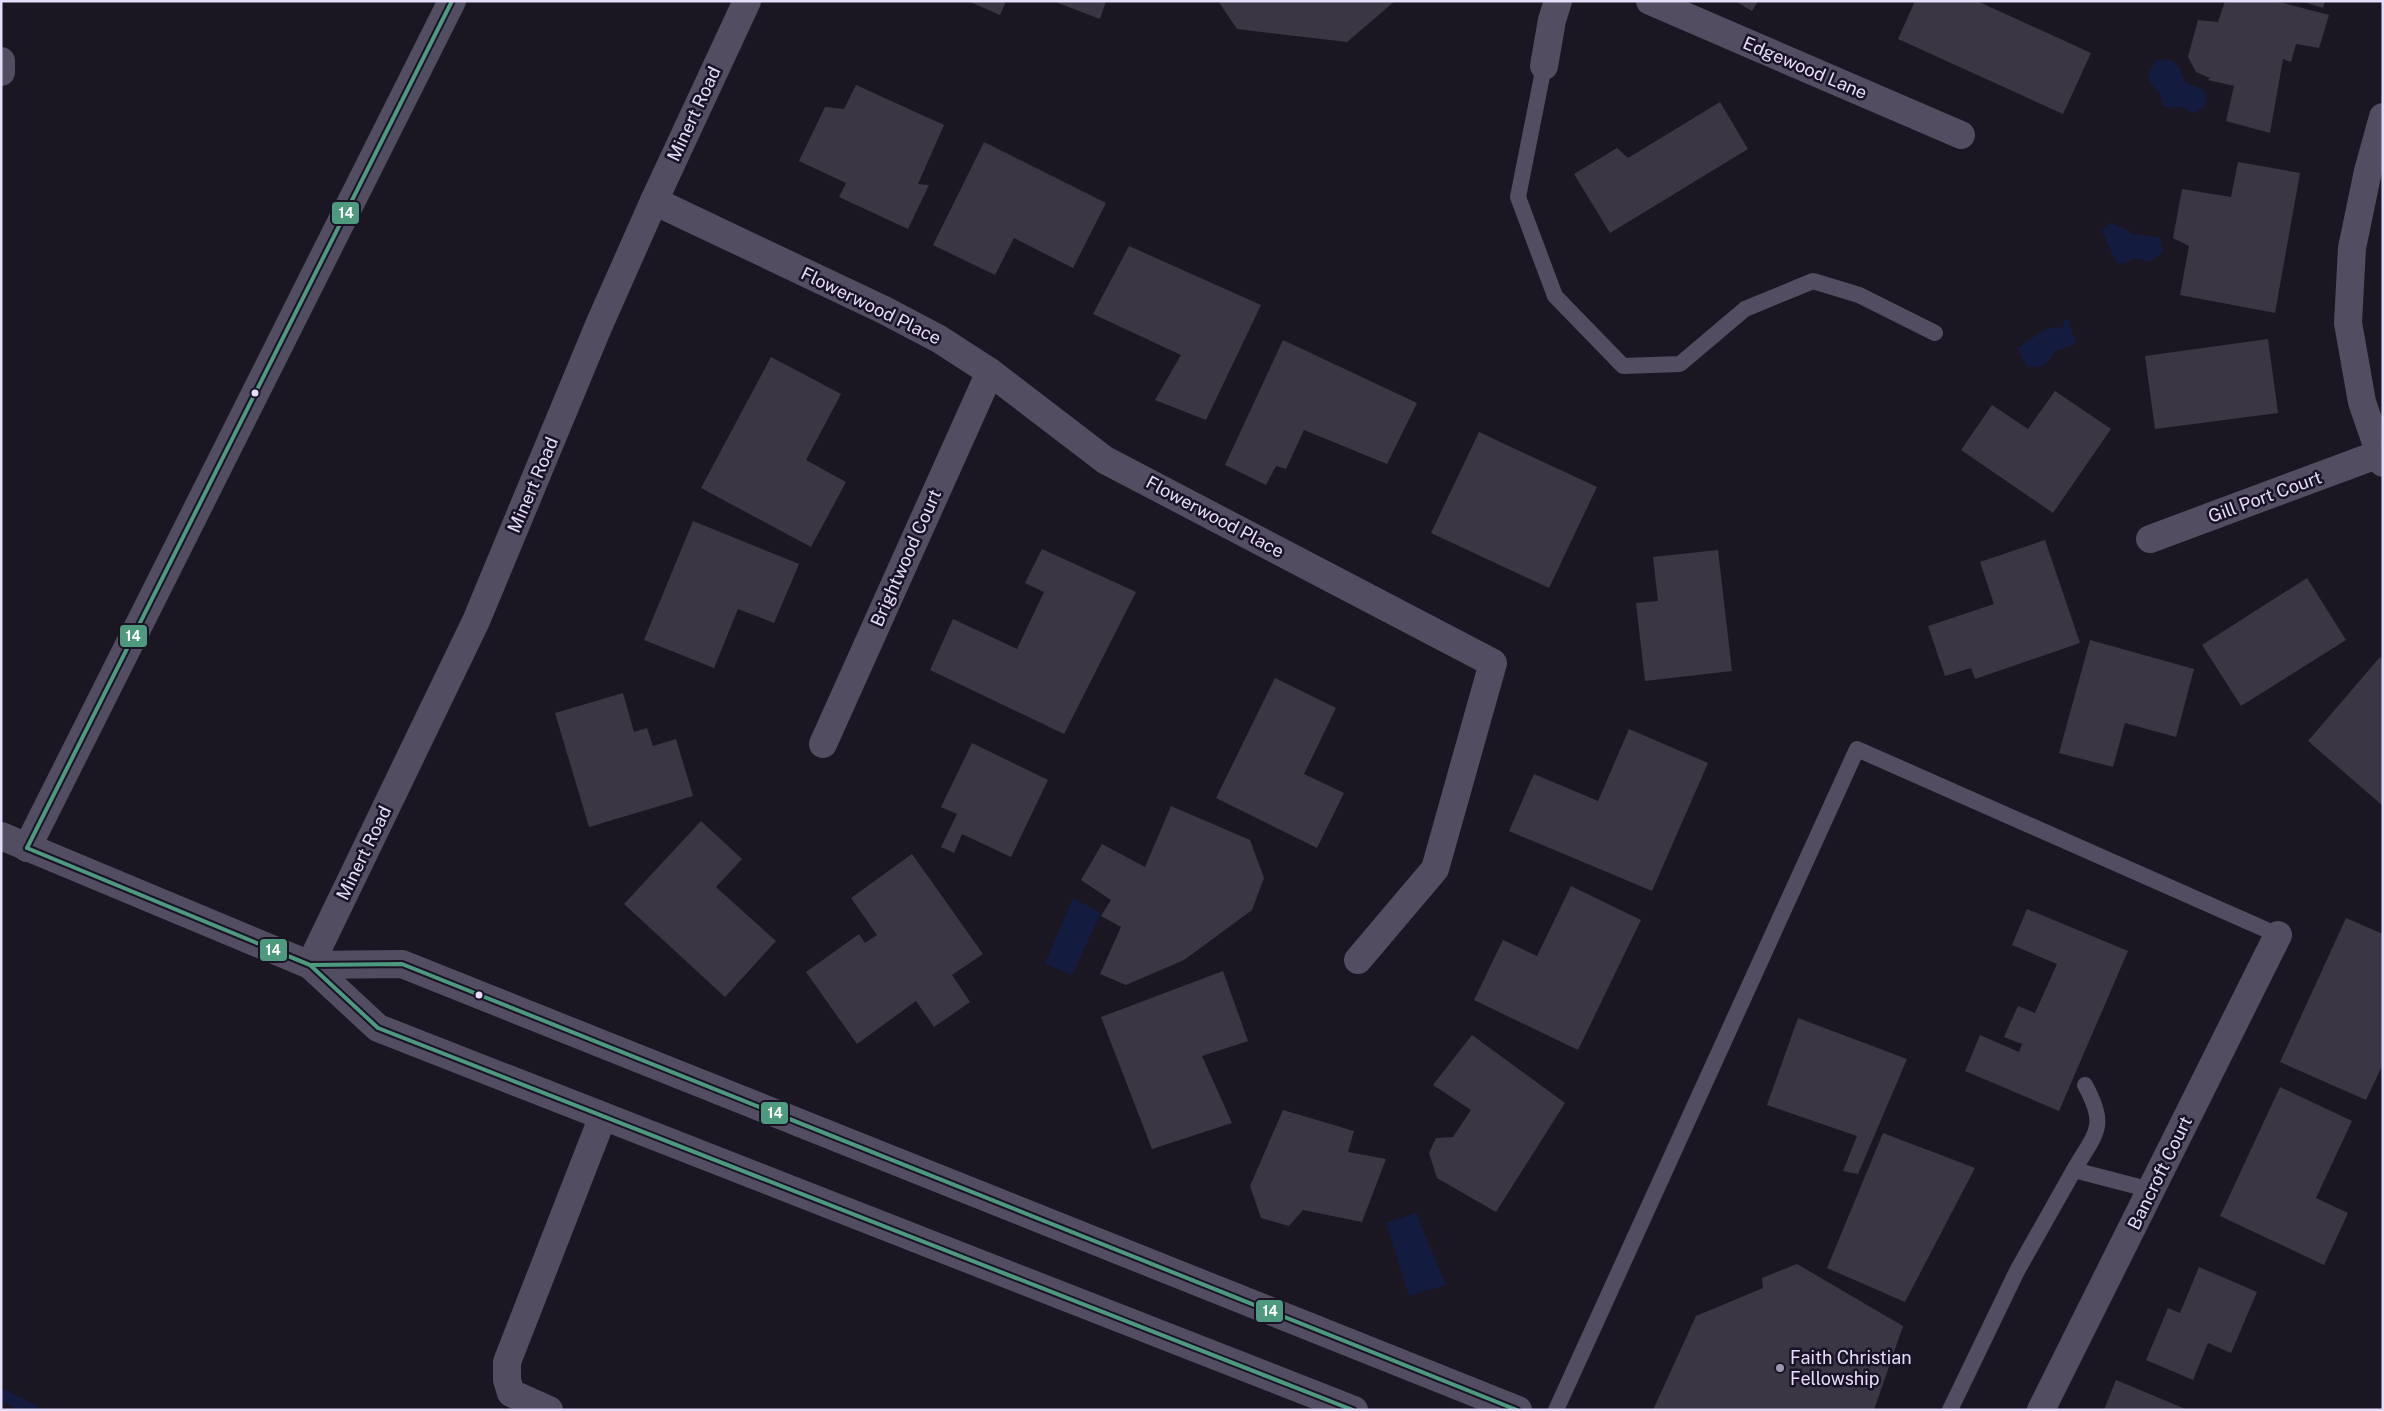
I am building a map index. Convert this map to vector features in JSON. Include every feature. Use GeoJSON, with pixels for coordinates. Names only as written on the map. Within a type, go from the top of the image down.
{"type":"FeatureCollection","features":[{"type":"Feature","properties":{"kind":"street"},"geometry":{"type":"LineString","coordinates":[[27,848],[452,1]]}},
{"type":"Feature","properties":{"kind":"street","name":"Minert Road"},"geometry":{"type":"LineString","coordinates":[[310,965],[476,621],[654,201],[747,1]]}},
{"type":"Feature","properties":{"kind":"street"},"geometry":{"type":"LineString","coordinates":[[1544,66],[1552,20],[1558,1]]}},
{"type":"Feature","properties":{"kind":"street","name":"Edgewood Lane"},"geometry":{"type":"LineString","coordinates":[[1650,1],[1961,135]]}},
{"type":"Feature","properties":{"kind":"street"},"geometry":{"type":"LineString","coordinates":[[1,61],[1,72]]}},
{"type":"Feature","properties":{"kind":"street"},"geometry":{"type":"LineString","coordinates":[[2381,459],[2362,402],[2348,323],[2352,248],[2368,171],[2383,117]]}},
{"type":"Feature","properties":{"kind":"street","name":"Flowerwood Place"},"geometry":{"type":"LineString","coordinates":[[654,201],[884,310],[939,339],[990,372],[1105,460],[1493,664],[1435,869],[1358,960]]}},
{"type":"Feature","properties":{"kind":"street","name":"Brightwood Court"},"geometry":{"type":"LineString","coordinates":[[822,744],[990,372]]}},
{"type":"Feature","properties":{"kind":"street","name":"Gill Port Court"},"geometry":{"type":"LineString","coordinates":[[2150,540],[2381,459]]}},
{"type":"Feature","properties":{"kind":"street"},"geometry":{"type":"LineString","coordinates":[[1,836],[310,965],[378,1028],[1354,1410]]}},
{"type":"Feature","properties":{"kind":"street","name":"Bancroft Court"},"geometry":{"type":"LineString","coordinates":[[2041,1410],[2278,935]]}},
{"type":"Feature","properties":{"kind":"street"},"geometry":{"type":"LineString","coordinates":[[310,965],[402,964],[1518,1410]]}},
{"type":"Feature","properties":{"kind":"street"},"geometry":{"type":"LineString","coordinates":[[549,1410],[511,1393],[507,1380],[507,1362],[603,1116]]}},
{"type":"Feature","properties":{"kind":"lane"},"geometry":{"type":"LineString","coordinates":[[1544,66],[1518,197],[1555,296],[1623,366],[1680,364],[1745,309],[1813,281],[1859,295],[1935,332]]}},
{"type":"Feature","properties":{"kind":"lane"},"geometry":{"type":"LineString","coordinates":[[1556,1410],[1857,749],[2278,935]]}},
{"type":"Feature","properties":{"kind":"lane"},"geometry":{"type":"LineString","coordinates":[[1950,1410],[2017,1271],[2094,1137],[2099,1119],[2095,1102],[2085,1085]]}},
{"type":"Feature","properties":{"kind":"lane"},"geometry":{"type":"LineString","coordinates":[[2074,1170],[2152,1190]]}},
{"type":"Feature","properties":{"kind":"water"},"geometry":{"type":"Polygon","coordinates":[[[2161,59],[2172,60],[2179,67],[2185,82],[2204,90],[2207,101],[2204,108],[2193,113],[2182,107],[2169,108],[2163,105],[2159,92],[2151,84],[2148,74],[2155,62],[2161,59]]]}},
{"type":"Feature","properties":{"kind":"water"},"geometry":{"type":"Polygon","coordinates":[[[2110,223],[2122,227],[2133,234],[2160,237],[2163,252],[2150,262],[2135,258],[2123,264],[2116,262],[2102,231],[2110,223]]]}},
{"type":"Feature","properties":{"kind":"water"},"geometry":{"type":"Polygon","coordinates":[[[2064,320],[2069,320],[2076,344],[2056,351],[2044,366],[2027,367],[2017,348],[2046,329],[2063,327],[2064,320]]]}},
{"type":"Feature","properties":{"kind":"water"},"geometry":{"type":"Polygon","coordinates":[[[1073,898],[1101,913],[1072,975],[1045,964],[1073,898]]]}},
{"type":"Feature","properties":{"kind":"water"},"geometry":{"type":"Polygon","coordinates":[[[1416,1213],[1446,1285],[1409,1296],[1386,1223],[1416,1213]]]}},
{"type":"Feature","properties":{"kind":"building"},"geometry":{"type":"Polygon","coordinates":[[[968,1],[1006,1],[1000,15],[968,1]]]}},
{"type":"Feature","properties":{"kind":"building"},"geometry":{"type":"Polygon","coordinates":[[[1053,1],[1106,1],[1100,19],[1053,1]]]}},
{"type":"Feature","properties":{"kind":"building"},"geometry":{"type":"Polygon","coordinates":[[[1218,1],[1395,1],[1347,42],[1237,29],[1218,1]]]}},
{"type":"Feature","properties":{"kind":"building"},"geometry":{"type":"Polygon","coordinates":[[[1735,1],[1758,1],[1752,11],[1735,1]]]}},
{"type":"Feature","properties":{"kind":"building"},"geometry":{"type":"Polygon","coordinates":[[[1915,1],[1977,1],[2091,53],[2063,114],[1898,39],[1915,1]]]}},
{"type":"Feature","properties":{"kind":"building"},"geometry":{"type":"Polygon","coordinates":[[[2225,1],[2276,1],[2329,15],[2319,48],[2296,44],[2291,62],[2283,59],[2270,133],[2226,121],[2234,86],[2208,80],[2210,78],[2196,72],[2188,57],[2198,20],[2218,22],[2225,1]]]}},
{"type":"Feature","properties":{"kind":"building"},"geometry":{"type":"Polygon","coordinates":[[[2301,1],[2325,1],[2323,8],[2301,1]]]}},
{"type":"Feature","properties":{"kind":"building"},"geometry":{"type":"Polygon","coordinates":[[[856,85],[944,125],[918,184],[929,185],[908,229],[839,197],[846,183],[799,161],[825,107],[844,109],[856,85]]]}},
{"type":"Feature","properties":{"kind":"building"},"geometry":{"type":"Polygon","coordinates":[[[1720,102],[1748,149],[1610,233],[1574,174],[1617,148],[1628,158],[1720,102]]]}},
{"type":"Feature","properties":{"kind":"building"},"geometry":{"type":"Polygon","coordinates":[[[984,142],[1106,203],[1073,268],[1014,238],[995,275],[933,245],[984,142]]]}},
{"type":"Feature","properties":{"kind":"building"},"geometry":{"type":"Polygon","coordinates":[[[2238,162],[2300,173],[2275,313],[2180,295],[2189,246],[2173,238],[2182,189],[2231,197],[2238,162]]]}},
{"type":"Feature","properties":{"kind":"building"},"geometry":{"type":"Polygon","coordinates":[[[1129,246],[1261,305],[1206,420],[1155,400],[1181,355],[1093,314],[1129,246]]]}},
{"type":"Feature","properties":{"kind":"building"},"geometry":{"type":"Polygon","coordinates":[[[2268,339],[2278,413],[2155,429],[2145,356],[2268,339]]]}},
{"type":"Feature","properties":{"kind":"building"},"geometry":{"type":"Polygon","coordinates":[[[1283,340],[1417,403],[1387,464],[1304,430],[1286,469],[1276,466],[1266,485],[1225,465],[1283,340]]]}},
{"type":"Feature","properties":{"kind":"building"},"geometry":{"type":"Polygon","coordinates":[[[771,357],[841,394],[806,460],[846,482],[811,547],[701,488],[771,357]]]}},
{"type":"Feature","properties":{"kind":"building"},"geometry":{"type":"Polygon","coordinates":[[[2055,391],[2111,429],[2053,513],[1961,450],[1992,405],[2028,429],[2055,391]]]}},
{"type":"Feature","properties":{"kind":"building"},"geometry":{"type":"Polygon","coordinates":[[[1479,432],[1597,487],[1549,588],[1431,533],[1479,432]]]}},
{"type":"Feature","properties":{"kind":"building"},"geometry":{"type":"Polygon","coordinates":[[[693,521],[799,564],[774,623],[738,609],[714,668],[644,640],[693,521]]]}},
{"type":"Feature","properties":{"kind":"building"},"geometry":{"type":"Polygon","coordinates":[[[2045,540],[2080,643],[1975,679],[1971,668],[1945,676],[1928,626],[1994,604],[1980,562],[2045,540]]]}},
{"type":"Feature","properties":{"kind":"building"},"geometry":{"type":"Polygon","coordinates":[[[1042,549],[1136,592],[1064,734],[930,670],[953,619],[1017,649],[1044,592],[1025,583],[1042,549]]]}},
{"type":"Feature","properties":{"kind":"building"},"geometry":{"type":"Polygon","coordinates":[[[1718,550],[1732,671],[1645,681],[1636,603],[1658,601],[1653,557],[1718,550]]]}},
{"type":"Feature","properties":{"kind":"building"},"geometry":{"type":"Polygon","coordinates":[[[2307,578],[2346,640],[2241,706],[2202,645],[2307,578]]]}},
{"type":"Feature","properties":{"kind":"building"},"geometry":{"type":"Polygon","coordinates":[[[2090,640],[2194,669],[2176,737],[2125,723],[2113,767],[2059,753],[2090,640]]]}},
{"type":"Feature","properties":{"kind":"building"},"geometry":{"type":"Polygon","coordinates":[[[2380,657],[2383,660],[2383,806],[2308,741],[2380,657]]]}},
{"type":"Feature","properties":{"kind":"building"},"geometry":{"type":"Polygon","coordinates":[[[1275,678],[1336,708],[1304,774],[1344,793],[1317,848],[1216,798],[1275,678]]]}},
{"type":"Feature","properties":{"kind":"building"},"geometry":{"type":"Polygon","coordinates":[[[623,693],[634,732],[647,728],[653,746],[676,739],[693,796],[589,827],[555,713],[623,693]]]}},
{"type":"Feature","properties":{"kind":"building"},"geometry":{"type":"Polygon","coordinates":[[[1629,729],[1708,763],[1652,891],[1509,831],[1534,774],[1598,801],[1629,729]]]}},
{"type":"Feature","properties":{"kind":"building"},"geometry":{"type":"Polygon","coordinates":[[[972,743],[1048,780],[1011,857],[962,834],[954,853],[941,847],[957,814],[941,807],[972,743]]]}},
{"type":"Feature","properties":{"kind":"building"},"geometry":{"type":"Polygon","coordinates":[[[1171,806],[1250,840],[1264,878],[1252,910],[1184,960],[1126,985],[1100,974],[1121,927],[1101,916],[1111,900],[1081,880],[1102,844],[1145,867],[1171,806]]]}},
{"type":"Feature","properties":{"kind":"building"},"geometry":{"type":"Polygon","coordinates":[[[701,821],[742,859],[716,887],[776,941],[725,997],[624,904],[701,821]]]}},
{"type":"Feature","properties":{"kind":"building"},"geometry":{"type":"Polygon","coordinates":[[[912,854],[983,954],[952,975],[970,1002],[934,1027],[916,1001],[857,1044],[806,972],[859,934],[865,943],[877,935],[851,898],[912,854]]]}},
{"type":"Feature","properties":{"kind":"building"},"geometry":{"type":"Polygon","coordinates":[[[1571,886],[1641,920],[1578,1050],[1474,1000],[1503,940],[1537,956],[1571,886]]]}},
{"type":"Feature","properties":{"kind":"building"},"geometry":{"type":"Polygon","coordinates":[[[2027,909],[2128,951],[2059,1111],[1965,1071],[1980,1035],[2019,1052],[2022,1044],[2004,1037],[2018,1006],[2035,1013],[2057,964],[2012,945],[2027,909]]]}},
{"type":"Feature","properties":{"kind":"building"},"geometry":{"type":"Polygon","coordinates":[[[2346,918],[2383,934],[2383,1064],[2366,1100],[2280,1062],[2346,918]]]}},
{"type":"Feature","properties":{"kind":"building"},"geometry":{"type":"Polygon","coordinates":[[[1223,971],[1248,1041],[1202,1056],[1232,1123],[1152,1149],[1101,1017],[1223,971]]]}},
{"type":"Feature","properties":{"kind":"building"},"geometry":{"type":"Polygon","coordinates":[[[1798,1018],[1907,1059],[1858,1174],[1843,1171],[1857,1136],[1767,1105],[1798,1018]]]}},
{"type":"Feature","properties":{"kind":"building"},"geometry":{"type":"Polygon","coordinates":[[[1472,1035],[1565,1103],[1496,1212],[1437,1178],[1429,1153],[1436,1138],[1453,1137],[1471,1110],[1433,1085],[1472,1035]]]}},
{"type":"Feature","properties":{"kind":"building"},"geometry":{"type":"Polygon","coordinates":[[[2280,1087],[2352,1121],[2316,1198],[2348,1213],[2324,1265],[2220,1216],[2280,1087]]]}},
{"type":"Feature","properties":{"kind":"building"},"geometry":{"type":"Polygon","coordinates":[[[1283,1110],[1354,1131],[1348,1152],[1386,1159],[1362,1222],[1303,1210],[1289,1226],[1261,1218],[1250,1186],[1283,1110]]]}},
{"type":"Feature","properties":{"kind":"building"},"geometry":{"type":"Polygon","coordinates":[[[1883,1133],[1975,1168],[1905,1302],[1827,1268],[1883,1133]]]}},
{"type":"Feature","properties":{"kind":"building","name":"Faith Christian Fellowship"},"geometry":{"type":"Polygon","coordinates":[[[1797,1264],[1903,1326],[1874,1410],[1653,1410],[1696,1316],[1763,1288],[1762,1278],[1797,1264]]]}},
{"type":"Feature","properties":{"kind":"building"},"geometry":{"type":"Polygon","coordinates":[[[2199,1267],[2257,1292],[2231,1353],[2208,1343],[2193,1380],[2146,1360],[2168,1308],[2180,1313],[2199,1267]]]}},
{"type":"Feature","properties":{"kind":"building"},"geometry":{"type":"Polygon","coordinates":[[[2116,1380],[2183,1408],[2183,1410],[2104,1410],[2116,1380]]]}},
{"type":"Feature","properties":{"kind":"waterway"},"geometry":{"type":"LineString","coordinates":[[1,1394],[33,1410]]}},
{"type":"Feature","properties":{"kind":"transit line","name":"14"},"geometry":{"type":"LineString","coordinates":[[27,848],[452,1]]}},
{"type":"Feature","properties":{"kind":"transit line","name":"14"},"geometry":{"type":"LineString","coordinates":[[27,848],[310,965],[402,964],[1517,1410]]}},
{"type":"Feature","properties":{"kind":"transit line","name":"14"},"geometry":{"type":"LineString","coordinates":[[288,956],[310,965],[378,1028],[1353,1410]]}},
{"type":"Feature","properties":{"kind":"place","name":"Faith Christian Fellowship"},"geometry":{"type":"Point","coordinates":[1780,1368]}}]}
